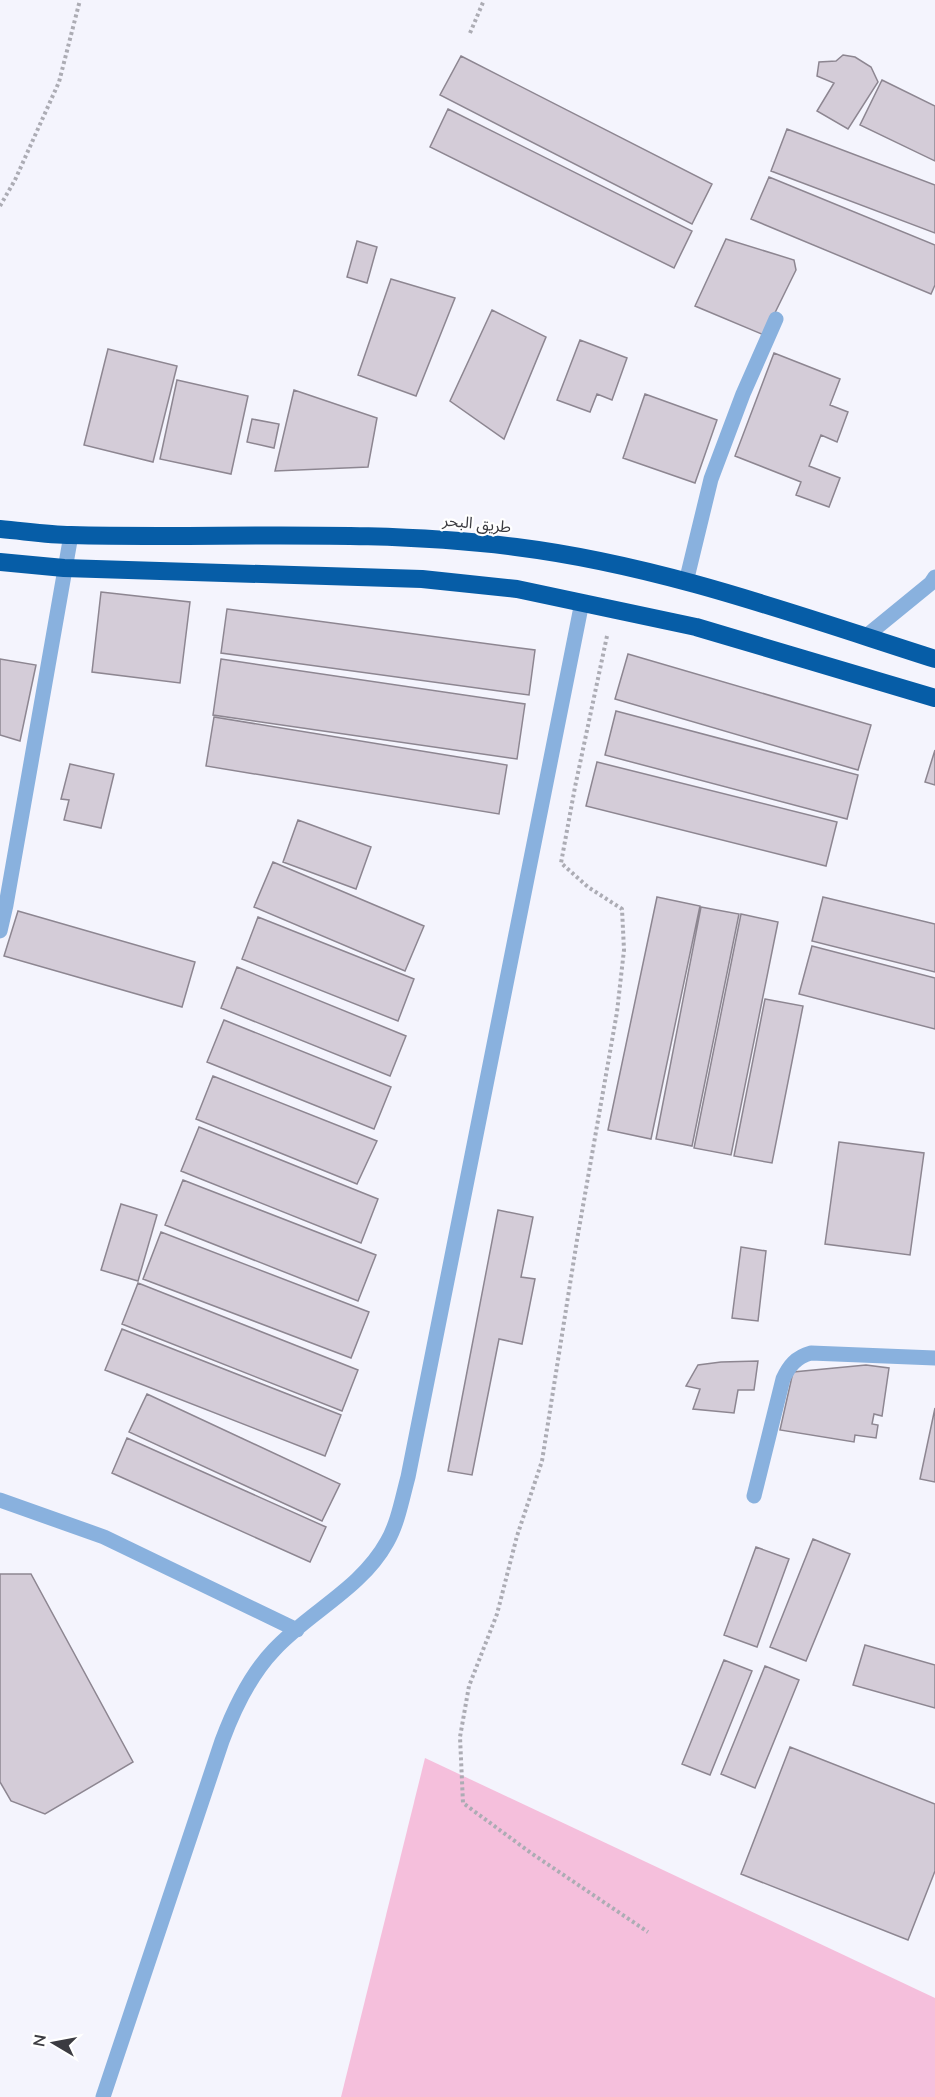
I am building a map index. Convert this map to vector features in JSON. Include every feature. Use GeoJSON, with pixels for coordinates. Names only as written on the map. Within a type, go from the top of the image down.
{"type":"FeatureCollection","features":[{"type":"Feature","properties":{"kind":"highway","name":"طريق البحر"},"geometry":{"type":"LineString","coordinates":[[0,529],[71,535],[257,535],[437,539],[515,547],[594,559],[686,582],[935,659]]}},
{"type":"Feature","properties":{"kind":"highway"},"geometry":{"type":"LineString","coordinates":[[0,562],[64,568],[422,579],[517,589],[696,627],[935,698]]}},
{"type":"Feature","properties":{"kind":"street"},"geometry":{"type":"LineString","coordinates":[[686,582],[711,479],[743,394],[776,319]]}},
{"type":"Feature","properties":{"kind":"street"},"geometry":{"type":"LineString","coordinates":[[0,931],[71,535]]}},
{"type":"Feature","properties":{"kind":"street"},"geometry":{"type":"LineString","coordinates":[[865,637],[931,583],[935,577]]}},
{"type":"Feature","properties":{"kind":"street"},"geometry":{"type":"LineString","coordinates":[[103,2097],[234,1710],[251,1680],[273,1650],[357,1581],[376,1558],[387,1542],[408,1477],[582,602]]}},
{"type":"Feature","properties":{"kind":"street"},"geometry":{"type":"LineString","coordinates":[[754,1496],[780,1390],[787,1370],[795,1361],[811,1353],[935,1358]]}},
{"type":"Feature","properties":{"kind":"street"},"geometry":{"type":"LineString","coordinates":[[0,1500],[104,1537],[297,1630]]}},
{"type":"Feature","properties":{"kind":"path"},"geometry":{"type":"LineString","coordinates":[[0,206],[15,180],[59,82],[81,0]]}},
{"type":"Feature","properties":{"kind":"path"},"geometry":{"type":"LineString","coordinates":[[470,33],[484,0]]}},
{"type":"Feature","properties":{"kind":"path"},"geometry":{"type":"LineString","coordinates":[[614,609],[598,674],[561,863],[588,887],[622,909],[624,950],[617,1012],[577,1240],[542,1461],[517,1536],[497,1614],[469,1686],[460,1737],[463,1803],[531,1853],[648,1932]]}},
{"type":"Feature","properties":{"kind":"shaded area"},"geometry":{"type":"Polygon","coordinates":[[[425,1758],[935,1998],[935,2097],[341,2097],[425,1758]]]}},
{"type":"Feature","properties":{"kind":"building"},"geometry":{"type":"Polygon","coordinates":[[[843,55],[855,57],[871,67],[878,82],[848,129],[817,111],[834,83],[817,76],[819,62],[836,61],[843,55]]]}},
{"type":"Feature","properties":{"kind":"building"},"geometry":{"type":"Polygon","coordinates":[[[461,56],[712,184],[692,224],[440,95],[461,56]]]}},
{"type":"Feature","properties":{"kind":"building"},"geometry":{"type":"Polygon","coordinates":[[[882,80],[935,106],[935,161],[860,125],[882,80]]]}},
{"type":"Feature","properties":{"kind":"building"},"geometry":{"type":"Polygon","coordinates":[[[448,109],[692,231],[674,268],[430,147],[448,109]]]}},
{"type":"Feature","properties":{"kind":"building"},"geometry":{"type":"Polygon","coordinates":[[[787,129],[935,185],[935,233],[771,171],[787,129]]]}},
{"type":"Feature","properties":{"kind":"building"},"geometry":{"type":"Polygon","coordinates":[[[769,177],[935,245],[935,285],[931,294],[751,219],[769,177]]]}},
{"type":"Feature","properties":{"kind":"building"},"geometry":{"type":"Polygon","coordinates":[[[726,239],[794,260],[796,270],[764,335],[695,306],[726,239]]]}},
{"type":"Feature","properties":{"kind":"building"},"geometry":{"type":"Polygon","coordinates":[[[357,241],[377,247],[367,283],[347,277],[357,241]]]}},
{"type":"Feature","properties":{"kind":"building"},"geometry":{"type":"Polygon","coordinates":[[[391,279],[455,298],[416,396],[358,375],[391,279]]]}},
{"type":"Feature","properties":{"kind":"building"},"geometry":{"type":"Polygon","coordinates":[[[492,310],[546,337],[504,439],[450,401],[492,310]]]}},
{"type":"Feature","properties":{"kind":"building"},"geometry":{"type":"Polygon","coordinates":[[[580,340],[627,358],[612,400],[597,394],[590,412],[557,400],[580,340]]]}},
{"type":"Feature","properties":{"kind":"building"},"geometry":{"type":"Polygon","coordinates":[[[108,349],[177,366],[153,462],[84,445],[108,349]]]}},
{"type":"Feature","properties":{"kind":"building"},"geometry":{"type":"Polygon","coordinates":[[[774,353],[840,379],[830,405],[848,412],[837,442],[821,435],[809,466],[840,478],[829,507],[796,495],[801,482],[735,456],[774,353]]]}},
{"type":"Feature","properties":{"kind":"building"},"geometry":{"type":"Polygon","coordinates":[[[177,380],[248,396],[231,474],[160,459],[177,380]]]}},
{"type":"Feature","properties":{"kind":"building"},"geometry":{"type":"Polygon","coordinates":[[[294,390],[377,418],[368,467],[275,471],[294,390]]]}},
{"type":"Feature","properties":{"kind":"building"},"geometry":{"type":"Polygon","coordinates":[[[645,394],[717,420],[695,483],[623,458],[645,394]]]}},
{"type":"Feature","properties":{"kind":"building"},"geometry":{"type":"Polygon","coordinates":[[[252,419],[279,424],[274,448],[247,442],[252,419]]]}},
{"type":"Feature","properties":{"kind":"building"},"geometry":{"type":"Polygon","coordinates":[[[101,592],[190,602],[180,683],[92,672],[101,592]]]}},
{"type":"Feature","properties":{"kind":"building"},"geometry":{"type":"Polygon","coordinates":[[[227,609],[535,650],[529,695],[221,653],[227,609]]]}},
{"type":"Feature","properties":{"kind":"building"},"geometry":{"type":"Polygon","coordinates":[[[628,654],[871,725],[858,770],[615,699],[628,654]]]}},
{"type":"Feature","properties":{"kind":"building"},"geometry":{"type":"Polygon","coordinates":[[[0,659],[36,665],[20,741],[0,735],[0,659]]]}},
{"type":"Feature","properties":{"kind":"building"},"geometry":{"type":"Polygon","coordinates":[[[221,659],[525,704],[517,759],[213,715],[221,659]]]}},
{"type":"Feature","properties":{"kind":"building"},"geometry":{"type":"Polygon","coordinates":[[[616,711],[858,775],[847,819],[605,755],[616,711]]]}},
{"type":"Feature","properties":{"kind":"building"},"geometry":{"type":"Polygon","coordinates":[[[214,717],[507,765],[499,814],[206,766],[214,717]]]}},
{"type":"Feature","properties":{"kind":"building"},"geometry":{"type":"Polygon","coordinates":[[[935,750],[935,785],[925,782],[935,750]]]}},
{"type":"Feature","properties":{"kind":"building"},"geometry":{"type":"Polygon","coordinates":[[[597,762],[837,822],[826,866],[586,806],[597,762]]]}},
{"type":"Feature","properties":{"kind":"building"},"geometry":{"type":"Polygon","coordinates":[[[70,764],[114,774],[101,828],[64,820],[69,800],[61,799],[70,764]]]}},
{"type":"Feature","properties":{"kind":"building"},"geometry":{"type":"Polygon","coordinates":[[[298,820],[371,847],[356,889],[283,862],[298,820]]]}},
{"type":"Feature","properties":{"kind":"building"},"geometry":{"type":"Polygon","coordinates":[[[273,862],[424,926],[405,971],[254,907],[273,862]]]}},
{"type":"Feature","properties":{"kind":"building"},"geometry":{"type":"Polygon","coordinates":[[[657,897],[700,906],[651,1139],[608,1130],[657,897]]]}},
{"type":"Feature","properties":{"kind":"building"},"geometry":{"type":"Polygon","coordinates":[[[823,897],[935,924],[935,972],[812,941],[823,897]]]}},
{"type":"Feature","properties":{"kind":"building"},"geometry":{"type":"Polygon","coordinates":[[[701,907],[739,914],[692,1146],[656,1139],[701,907]]]}},
{"type":"Feature","properties":{"kind":"building"},"geometry":{"type":"Polygon","coordinates":[[[18,911],[195,962],[182,1007],[4,956],[18,911]]]}},
{"type":"Feature","properties":{"kind":"building"},"geometry":{"type":"Polygon","coordinates":[[[741,914],[778,922],[731,1155],[694,1148],[741,914]]]}},
{"type":"Feature","properties":{"kind":"building"},"geometry":{"type":"Polygon","coordinates":[[[258,917],[414,979],[398,1021],[242,959],[258,917]]]}},
{"type":"Feature","properties":{"kind":"building"},"geometry":{"type":"Polygon","coordinates":[[[812,946],[935,978],[935,1029],[799,994],[812,946]]]}},
{"type":"Feature","properties":{"kind":"building"},"geometry":{"type":"Polygon","coordinates":[[[237,967],[406,1036],[390,1076],[221,1008],[237,967]]]}},
{"type":"Feature","properties":{"kind":"building"},"geometry":{"type":"Polygon","coordinates":[[[765,999],[803,1006],[772,1163],[734,1156],[765,999]]]}},
{"type":"Feature","properties":{"kind":"building"},"geometry":{"type":"Polygon","coordinates":[[[224,1020],[391,1087],[374,1129],[207,1062],[224,1020]]]}},
{"type":"Feature","properties":{"kind":"building"},"geometry":{"type":"Polygon","coordinates":[[[213,1076],[377,1141],[357,1184],[196,1119],[213,1076]]]}},
{"type":"Feature","properties":{"kind":"building"},"geometry":{"type":"Polygon","coordinates":[[[199,1127],[378,1199],[361,1243],[181,1171],[199,1127]]]}},
{"type":"Feature","properties":{"kind":"building"},"geometry":{"type":"Polygon","coordinates":[[[839,1142],[924,1153],[910,1255],[825,1244],[839,1142]]]}},
{"type":"Feature","properties":{"kind":"building"},"geometry":{"type":"Polygon","coordinates":[[[183,1180],[376,1255],[358,1301],[165,1225],[183,1180]]]}},
{"type":"Feature","properties":{"kind":"building"},"geometry":{"type":"Polygon","coordinates":[[[121,1204],[157,1215],[138,1281],[101,1270],[121,1204]]]}},
{"type":"Feature","properties":{"kind":"building"},"geometry":{"type":"Polygon","coordinates":[[[498,1210],[533,1217],[521,1277],[535,1279],[522,1344],[499,1339],[472,1475],[448,1471],[498,1210]]]}},
{"type":"Feature","properties":{"kind":"building"},"geometry":{"type":"Polygon","coordinates":[[[161,1232],[369,1312],[351,1358],[143,1279],[161,1232]]]}},
{"type":"Feature","properties":{"kind":"building"},"geometry":{"type":"Polygon","coordinates":[[[741,1247],[766,1251],[758,1321],[732,1318],[741,1247]]]}},
{"type":"Feature","properties":{"kind":"building"},"geometry":{"type":"Polygon","coordinates":[[[138,1283],[358,1370],[342,1411],[122,1324],[138,1283]]]}},
{"type":"Feature","properties":{"kind":"building"},"geometry":{"type":"Polygon","coordinates":[[[122,1329],[341,1415],[325,1456],[105,1370],[122,1329]]]}},
{"type":"Feature","properties":{"kind":"building"},"geometry":{"type":"Polygon","coordinates":[[[758,1361],[754,1390],[738,1390],[734,1413],[693,1409],[700,1389],[686,1386],[698,1365],[758,1361]]]}},
{"type":"Feature","properties":{"kind":"building"},"geometry":{"type":"Polygon","coordinates":[[[866,1365],[889,1368],[882,1416],[874,1414],[872,1424],[878,1425],[876,1438],[855,1435],[854,1442],[780,1430],[793,1372],[866,1365]]]}},
{"type":"Feature","properties":{"kind":"building"},"geometry":{"type":"Polygon","coordinates":[[[147,1394],[340,1484],[322,1521],[129,1432],[147,1394]]]}},
{"type":"Feature","properties":{"kind":"building"},"geometry":{"type":"Polygon","coordinates":[[[935,1408],[935,1482],[920,1479],[935,1408]]]}},
{"type":"Feature","properties":{"kind":"building"},"geometry":{"type":"Polygon","coordinates":[[[127,1438],[326,1527],[310,1562],[112,1473],[127,1438]]]}},
{"type":"Feature","properties":{"kind":"building"},"geometry":{"type":"Polygon","coordinates":[[[813,1539],[850,1554],[806,1661],[770,1647],[813,1539]]]}},
{"type":"Feature","properties":{"kind":"building"},"geometry":{"type":"Polygon","coordinates":[[[756,1547],[789,1559],[757,1647],[724,1635],[756,1547]]]}},
{"type":"Feature","properties":{"kind":"building"},"geometry":{"type":"Polygon","coordinates":[[[0,1574],[31,1574],[133,1762],[45,1814],[11,1801],[0,1782],[0,1574]]]}},
{"type":"Feature","properties":{"kind":"building"},"geometry":{"type":"Polygon","coordinates":[[[865,1645],[935,1665],[935,1708],[853,1685],[865,1645]]]}},
{"type":"Feature","properties":{"kind":"building"},"geometry":{"type":"Polygon","coordinates":[[[724,1660],[752,1671],[710,1775],[682,1764],[724,1660]]]}},
{"type":"Feature","properties":{"kind":"building"},"geometry":{"type":"Polygon","coordinates":[[[765,1666],[799,1680],[755,1788],[721,1774],[765,1666]]]}},
{"type":"Feature","properties":{"kind":"building"},"geometry":{"type":"Polygon","coordinates":[[[790,1747],[935,1804],[935,1871],[908,1940],[741,1874],[790,1747]]]}}]}
